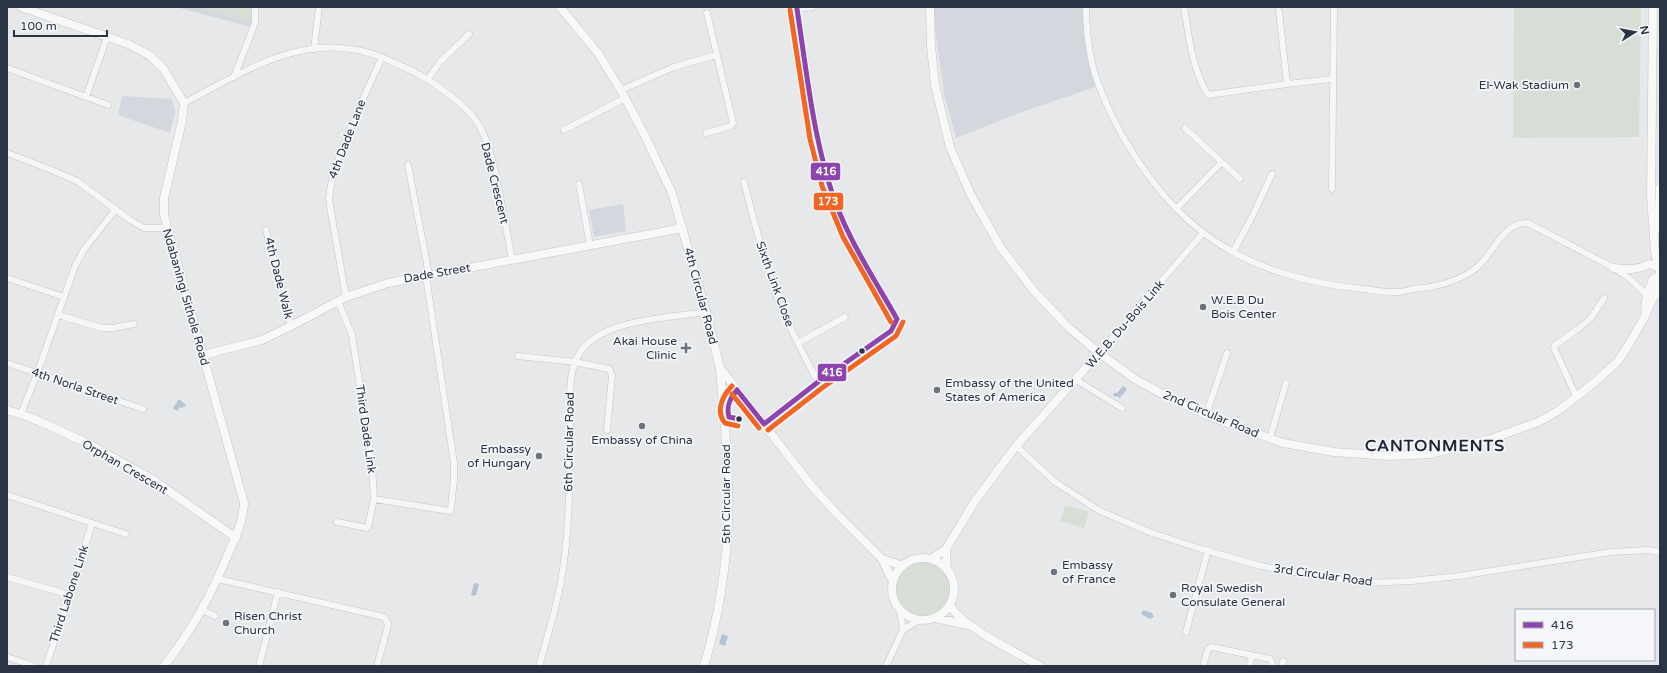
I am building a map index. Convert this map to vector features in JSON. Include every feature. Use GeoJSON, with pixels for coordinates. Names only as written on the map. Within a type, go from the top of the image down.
{"type":"FeatureCollection","features":[{"type":"Feature","properties":{"kind":"main road"},"geometry":{"type":"LineString","coordinates":[[1660,188],[1660,229]]}},
{"type":"Feature","properties":{"kind":"street"},"geometry":{"type":"LineString","coordinates":[[21,7],[128,44],[149,55],[163,68],[184,103]]}},
{"type":"Feature","properties":{"kind":"street"},"geometry":{"type":"LineString","coordinates":[[234,77],[255,24],[255,7]]}},
{"type":"Feature","properties":{"kind":"street"},"geometry":{"type":"LineString","coordinates":[[314,48],[319,7]]}},
{"type":"Feature","properties":{"kind":"street","name":"4th Circular Road"},"geometry":{"type":"LineString","coordinates":[[560,7],[598,53],[623,94],[645,136],[672,194],[683,228],[720,368],[811,485],[837,514],[882,559],[894,582]]}},
{"type":"Feature","properties":{"kind":"street"},"geometry":{"type":"LineString","coordinates":[[764,424],[818,382],[891,331],[897,319],[849,234],[829,184],[817,138],[796,8],[813,7]]}},
{"type":"Feature","properties":{"kind":"street","name":"2nd Circular Road"},"geometry":{"type":"LineString","coordinates":[[930,7],[931,46],[935,85],[950,147],[971,196],[1001,248],[1034,291],[1068,327],[1099,353],[1141,382],[1206,415],[1283,443],[1334,452],[1390,456],[1430,454],[1464,447],[1507,434],[1538,422],[1577,398],[1618,361],[1644,318],[1653,295],[1660,283]]}},
{"type":"Feature","properties":{"kind":"street"},"geometry":{"type":"LineString","coordinates":[[1086,7],[1092,64],[1102,95],[1122,136],[1140,165],[1176,209],[1203,233],[1233,252],[1265,266],[1310,282],[1339,287],[1399,292],[1430,287],[1457,279],[1476,268],[1508,230],[1515,224],[1523,222],[1534,225],[1614,268],[1653,295]]}},
{"type":"Feature","properties":{"kind":"street"},"geometry":{"type":"LineString","coordinates":[[1184,7],[1192,54],[1199,77],[1208,95],[1332,79]]}},
{"type":"Feature","properties":{"kind":"street"},"geometry":{"type":"LineString","coordinates":[[1332,189],[1332,79],[1334,7]]}},
{"type":"Feature","properties":{"kind":"street"},"geometry":{"type":"LineString","coordinates":[[1653,7],[1651,196],[1655,252],[1660,266]]}},
{"type":"Feature","properties":{"kind":"street"},"geometry":{"type":"LineString","coordinates":[[1279,11],[1287,84]]}},
{"type":"Feature","properties":{"kind":"street"},"geometry":{"type":"LineString","coordinates":[[706,133],[731,126],[733,123],[707,12]]}},
{"type":"Feature","properties":{"kind":"street"},"geometry":{"type":"LineString","coordinates":[[428,80],[440,62],[469,34]]}},
{"type":"Feature","properties":{"kind":"street"},"geometry":{"type":"LineString","coordinates":[[86,97],[107,37]]}},
{"type":"Feature","properties":{"kind":"street","name":"Dade Crescent"},"geometry":{"type":"LineString","coordinates":[[184,103],[258,64],[275,57],[314,48],[357,50],[382,57],[428,80],[464,107],[477,122],[485,139],[495,174],[512,259]]}},
{"type":"Feature","properties":{"kind":"street"},"geometry":{"type":"LineString","coordinates":[[564,130],[623,94],[674,67],[716,55]]}},
{"type":"Feature","properties":{"kind":"street","name":"4th Dade Lane"},"geometry":{"type":"LineString","coordinates":[[346,297],[331,212],[330,184],[354,119],[382,57]]}},
{"type":"Feature","properties":{"kind":"street"},"geometry":{"type":"LineString","coordinates":[[7,68],[108,105]]}},
{"type":"Feature","properties":{"kind":"street","name":"Ndabaningi Sithole Road"},"geometry":{"type":"LineString","coordinates":[[164,666],[182,643],[202,610],[218,579],[244,517],[244,503],[166,228],[164,215],[164,198],[182,122],[184,103]]}},
{"type":"Feature","properties":{"kind":"street"},"geometry":{"type":"LineString","coordinates":[[1185,128],[1240,180]]}},
{"type":"Feature","properties":{"kind":"street"},"geometry":{"type":"LineString","coordinates":[[7,153],[77,181],[144,228],[166,228]]}},
{"type":"Feature","properties":{"kind":"street"},"geometry":{"type":"LineString","coordinates":[[1176,209],[1221,163]]}},
{"type":"Feature","properties":{"kind":"street"},"geometry":{"type":"LineString","coordinates":[[374,499],[450,511],[451,508],[454,463],[427,276],[408,165]]}},
{"type":"Feature","properties":{"kind":"street"},"geometry":{"type":"LineString","coordinates":[[1233,252],[1252,218],[1272,174]]}},
{"type":"Feature","properties":{"kind":"street","name":"Sixth Link Close"},"geometry":{"type":"LineString","coordinates":[[744,182],[760,244],[778,299],[818,382]]}},
{"type":"Feature","properties":{"kind":"street"},"geometry":{"type":"LineString","coordinates":[[580,184],[590,246]]}},
{"type":"Feature","properties":{"kind":"street"},"geometry":{"type":"LineString","coordinates":[[21,414],[38,374],[75,266],[85,248],[116,209]]}},
{"type":"Feature","properties":{"kind":"street","name":"Dade Street"},"geometry":{"type":"LineString","coordinates":[[203,355],[262,340],[346,297],[388,282],[683,228]]}},
{"type":"Feature","properties":{"kind":"street","name":"4th Dade Walk"},"geometry":{"type":"LineString","coordinates":[[266,230],[291,326]]}},
{"type":"Feature","properties":{"kind":"street","name":"W.E.B. Du-Bois Link"},"geometry":{"type":"LineString","coordinates":[[930,559],[946,548],[975,501],[1016,446],[1076,380],[1203,233]]}},
{"type":"Feature","properties":{"kind":"street"},"geometry":{"type":"LineString","coordinates":[[1614,268],[1637,270],[1649,264],[1656,266],[1660,270]]}},
{"type":"Feature","properties":{"kind":"street"},"geometry":{"type":"LineString","coordinates":[[1653,295],[1653,279],[1660,275]]}},
{"type":"Feature","properties":{"kind":"street"},"geometry":{"type":"LineString","coordinates":[[7,278],[64,297]]}},
{"type":"Feature","properties":{"kind":"street"},"geometry":{"type":"LineString","coordinates":[[1577,398],[1554,348],[1555,345],[1591,318],[1604,298]]}},
{"type":"Feature","properties":{"kind":"street","name":"Third Dade Link"},"geometry":{"type":"LineString","coordinates":[[337,522],[366,528],[368,526],[374,499],[372,466],[354,348],[348,322],[338,301]]}},
{"type":"Feature","properties":{"kind":"street","name":"6th Circular Road"},"geometry":{"type":"LineString","coordinates":[[539,666],[559,595],[566,546],[569,479],[570,388],[575,362],[583,348],[594,338],[602,332],[615,327],[706,312]]}},
{"type":"Feature","properties":{"kind":"street"},"geometry":{"type":"LineString","coordinates":[[58,315],[102,328],[134,324]]}},
{"type":"Feature","properties":{"kind":"street"},"geometry":{"type":"LineString","coordinates":[[798,343],[845,317]]}},
{"type":"Feature","properties":{"kind":"street"},"geometry":{"type":"LineString","coordinates":[[1206,415],[1227,353]]}},
{"type":"Feature","properties":{"kind":"street"},"geometry":{"type":"LineString","coordinates":[[518,356],[575,362],[609,368],[612,375],[607,430]]}},
{"type":"Feature","properties":{"kind":"street","name":"4th Norla Street"},"geometry":{"type":"LineString","coordinates":[[7,363],[143,409]]}},
{"type":"Feature","properties":{"kind":"street","name":"5th Circular Road"},"geometry":{"type":"LineString","coordinates":[[704,666],[717,610],[728,526],[727,451],[720,368]]}},
{"type":"Feature","properties":{"kind":"street"},"geometry":{"type":"LineString","coordinates":[[1076,380],[1122,408]]}},
{"type":"Feature","properties":{"kind":"street"},"geometry":{"type":"LineString","coordinates":[[1270,438],[1286,383]]}},
{"type":"Feature","properties":{"kind":"street","name":"Orphan Crescent"},"geometry":{"type":"LineString","coordinates":[[7,410],[21,414],[85,442],[152,479],[236,538]]}},
{"type":"Feature","properties":{"kind":"street","name":"3rd Circular Road"},"geometry":{"type":"LineString","coordinates":[[1016,446],[1055,482],[1100,511],[1152,532],[1260,566],[1322,577],[1367,583],[1411,581],[1459,576],[1616,551],[1649,550],[1660,552]]}},
{"type":"Feature","properties":{"kind":"street"},"geometry":{"type":"LineString","coordinates":[[7,495],[126,534]]}},
{"type":"Feature","properties":{"kind":"street","name":"Third Labone Link"},"geometry":{"type":"LineString","coordinates":[[46,666],[92,523]]}},
{"type":"Feature","properties":{"kind":"street"},"geometry":{"type":"LineString","coordinates":[[946,548],[947,569]]}},
{"type":"Feature","properties":{"kind":"street"},"geometry":{"type":"LineString","coordinates":[[1186,632],[1208,550]]}},
{"type":"Feature","properties":{"kind":"street","name":"4th Circular Road"},"geometry":{"type":"LineString","coordinates":[[882,559],[903,566]]}},
{"type":"Feature","properties":{"kind":"street"},"geometry":{"type":"LineString","coordinates":[[903,630],[900,610],[895,601],[893,592],[894,582],[897,573],[903,566],[916,560],[930,559],[939,563],[947,569],[952,578],[954,587],[950,606],[944,613],[935,618]]}},
{"type":"Feature","properties":{"kind":"street"},"geometry":{"type":"LineString","coordinates":[[7,577],[70,595]]}},
{"type":"Feature","properties":{"kind":"street"},"geometry":{"type":"LineString","coordinates":[[218,579],[382,616],[387,620],[387,629],[378,666]]}},
{"type":"Feature","properties":{"kind":"street"},"geometry":{"type":"LineString","coordinates":[[259,666],[278,592]]}},
{"type":"Feature","properties":{"kind":"street"},"geometry":{"type":"LineString","coordinates":[[950,606],[971,626],[1040,666]]}},
{"type":"Feature","properties":{"kind":"street"},"geometry":{"type":"LineString","coordinates":[[202,610],[215,616]]}},
{"type":"Feature","properties":{"kind":"street"},"geometry":{"type":"LineString","coordinates":[[900,610],[909,617],[919,620],[935,618],[956,621],[971,626]]}},
{"type":"Feature","properties":{"kind":"street"},"geometry":{"type":"LineString","coordinates":[[886,666],[903,630],[919,620]]}},
{"type":"Feature","properties":{"kind":"street"},"geometry":{"type":"LineString","coordinates":[[1203,666],[1208,649],[1212,647],[1270,659],[1272,666]]}},
{"type":"Feature","properties":{"kind":"street"},"geometry":{"type":"LineString","coordinates":[[1249,666],[1252,656]]}},
{"type":"Feature","properties":{"kind":"street"},"geometry":{"type":"LineString","coordinates":[[7,657],[34,666]]}},
{"type":"Feature","properties":{"kind":"shaded area"},"geometry":{"type":"Polygon","coordinates":[[[176,7],[254,7],[254,17],[251,27],[176,7]]]}},
{"type":"Feature","properties":{"kind":"shaded area"},"geometry":{"type":"Polygon","coordinates":[[[196,7],[252,7],[252,20],[248,23],[196,7]]]}},
{"type":"Feature","properties":{"kind":"shaded area"},"geometry":{"type":"Polygon","coordinates":[[[934,7],[1084,7],[1088,58],[1095,87],[1022,112],[956,138],[944,93],[934,20],[934,7]]]}},
{"type":"Feature","properties":{"kind":"shaded area","name":"El-Wak Stadium"},"geometry":{"type":"Polygon","coordinates":[[[1514,7],[1641,7],[1639,137],[1513,138],[1514,7]]]}},
{"type":"Feature","properties":{"kind":"shaded area"},"geometry":{"type":"Polygon","coordinates":[[[122,96],[172,99],[175,112],[170,133],[118,115],[122,96]]]}},
{"type":"Feature","properties":{"kind":"shaded area"},"geometry":{"type":"Polygon","coordinates":[[[623,204],[626,231],[594,237],[589,210],[623,204]]]}},
{"type":"Feature","properties":{"kind":"shaded area"},"geometry":{"type":"Polygon","coordinates":[[[1065,505],[1089,512],[1084,528],[1060,521],[1065,505]]]}},
{"type":"Feature","properties":{"kind":"shaded area"},"geometry":{"type":"Polygon","coordinates":[[[918,562],[930,562],[940,566],[948,574],[952,584],[952,596],[948,606],[940,614],[930,618],[918,618],[908,614],[900,606],[896,596],[896,584],[900,574],[908,566],[918,562]]]}},
{"type":"Feature","properties":{"kind":"water"},"geometry":{"type":"Polygon","coordinates":[[[1123,386],[1127,389],[1120,398],[1117,396],[1115,397],[1113,395],[1114,393],[1117,393],[1123,386]]]}},
{"type":"Feature","properties":{"kind":"water"},"geometry":{"type":"Polygon","coordinates":[[[179,399],[186,405],[182,408],[180,407],[177,411],[173,408],[179,399]]]}},
{"type":"Feature","properties":{"kind":"water"},"geometry":{"type":"Polygon","coordinates":[[[474,583],[479,584],[476,595],[471,596],[474,583]]]}},
{"type":"Feature","properties":{"kind":"water"},"geometry":{"type":"Polygon","coordinates":[[[1143,610],[1152,613],[1154,617],[1150,619],[1141,614],[1143,610]]]}},
{"type":"Feature","properties":{"kind":"water"},"geometry":{"type":"Polygon","coordinates":[[[722,634],[728,636],[725,646],[719,644],[722,634]]]}},
{"type":"Feature","properties":{"kind":"transit line","name":"416"},"geometry":{"type":"LineString","coordinates":[[797,9],[814,119],[829,183],[850,236],[897,319]]}},
{"type":"Feature","properties":{"kind":"transit line","name":"173"},"geometry":{"type":"LineString","coordinates":[[790,10],[810,139],[822,186],[843,237],[891,322]]}},
{"type":"Feature","properties":{"kind":"transit line","name":"416"},"geometry":{"type":"LineString","coordinates":[[764,424],[818,382],[891,331],[897,319]]}},
{"type":"Feature","properties":{"kind":"transit line","name":"173"},"geometry":{"type":"LineString","coordinates":[[768,430],[822,388],[896,336],[903,322]]}},
{"type":"Feature","properties":{"kind":"transit line","name":"173"},"geometry":{"type":"LineString","coordinates":[[732,386],[723,398],[720,408],[722,418],[725,423],[738,426]]}},
{"type":"Feature","properties":{"kind":"transit line","name":"416"},"geometry":{"type":"LineString","coordinates":[[737,390],[764,424]]}},
{"type":"Feature","properties":{"kind":"transit line","name":"416"},"geometry":{"type":"LineString","coordinates":[[737,390],[729,402],[728,413],[729,417],[739,419]]}},
{"type":"Feature","properties":{"kind":"transit line","name":"173"},"geometry":{"type":"LineString","coordinates":[[732,394],[759,428]]}},
{"type":"Feature","properties":{"kind":"place","name":"El-Wak Stadium"},"geometry":{"type":"Point","coordinates":[1577,85]}},
{"type":"Feature","properties":{"kind":"place","name":"W.E.B Du Bois Center"},"geometry":{"type":"Point","coordinates":[1203,307]}},
{"type":"Feature","properties":{"kind":"place","name":"Akai House Clinic"},"geometry":{"type":"Point","coordinates":[686,348]}},
{"type":"Feature","properties":{"kind":"place","name":"Embassy of the United States of America"},"geometry":{"type":"Point","coordinates":[937,390]}},
{"type":"Feature","properties":{"kind":"place","name":"Embassy of China"},"geometry":{"type":"Point","coordinates":[642,426]}},
{"type":"Feature","properties":{"kind":"place","name":"Embassy of Hungary"},"geometry":{"type":"Point","coordinates":[539,456]}},
{"type":"Feature","properties":{"kind":"place","name":"Embassy of France"},"geometry":{"type":"Point","coordinates":[1054,572]}},
{"type":"Feature","properties":{"kind":"place","name":"Royal Swedish Consulate General"},"geometry":{"type":"Point","coordinates":[1173,595]}},
{"type":"Feature","properties":{"kind":"place","name":"Risen Christ Church"},"geometry":{"type":"Point","coordinates":[226,623]}},
{"type":"Feature","properties":{"kind":"district","name":"CANTONMENTS"},"geometry":{"type":"Point","coordinates":[1435,446]}}]}
